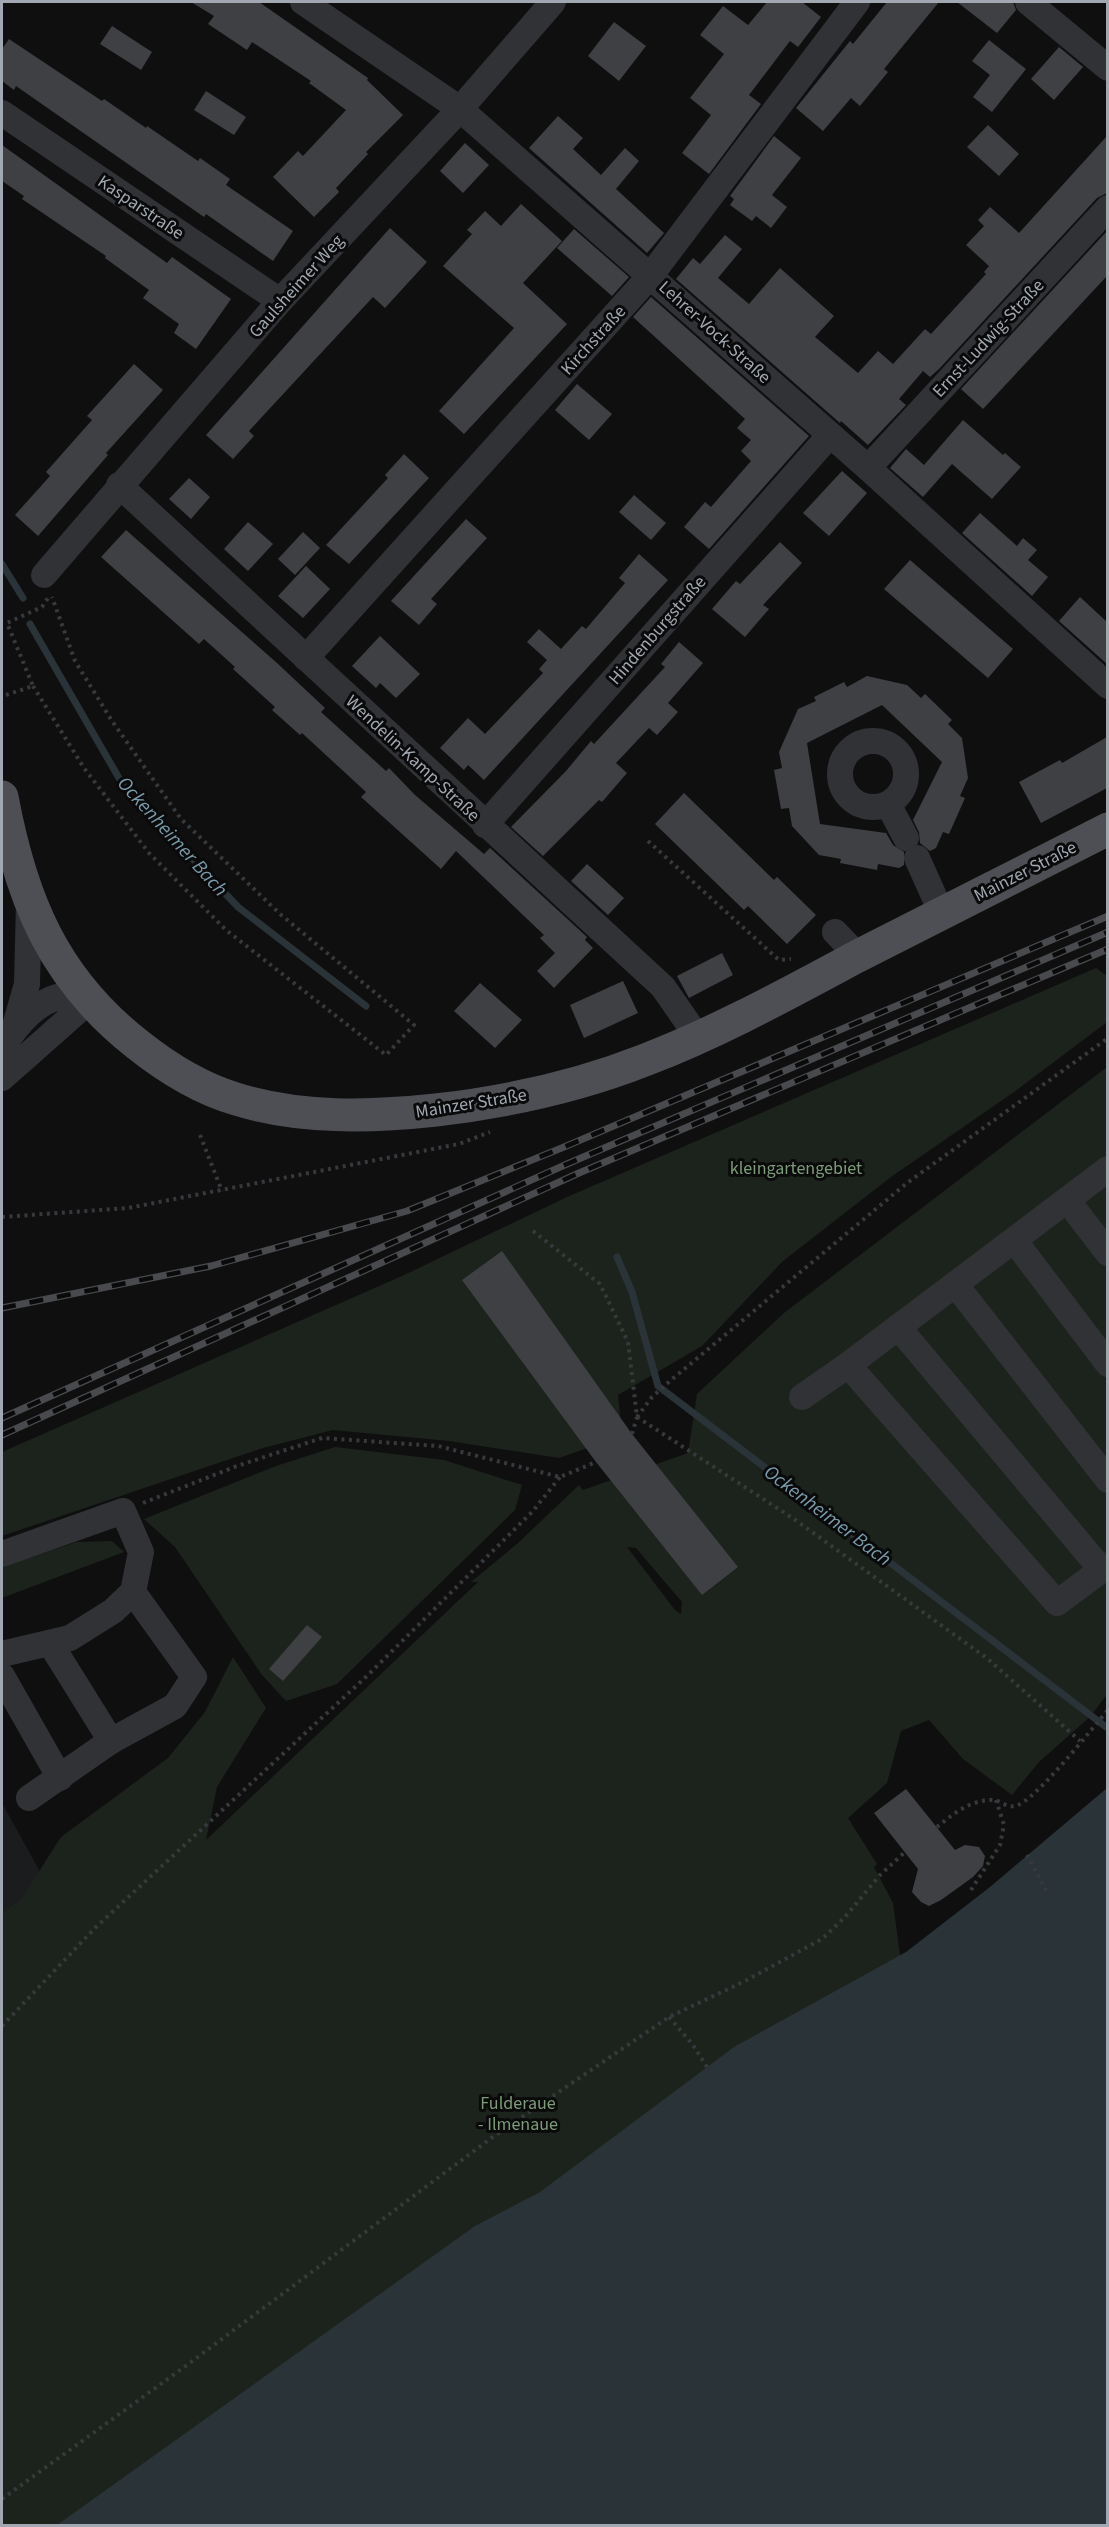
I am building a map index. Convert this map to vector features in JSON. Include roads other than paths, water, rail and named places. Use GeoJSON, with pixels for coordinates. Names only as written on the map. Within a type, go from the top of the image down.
{"type":"FeatureCollection","features":[{"type":"Feature","properties":{"kind":"main road","name":"Mainzer Straße"},"geometry":{"type":"LineString","coordinates":[[2,797],[18,867],[29,899],[51,949],[89,1000],[140,1047],[190,1081],[253,1103],[292,1111],[330,1113],[415,1112],[513,1098],[643,1061],[695,1038],[1107,829]]}},
{"type":"Feature","properties":{"kind":"street","name":"Lehrer-Vock-Straße"},"geometry":{"type":"LineString","coordinates":[[303,2],[460,109],[868,468],[1107,686]]}},
{"type":"Feature","properties":{"kind":"street","name":"Gaulsheimer Weg"},"geometry":{"type":"LineString","coordinates":[[47,585],[119,485],[280,301],[460,109],[554,2]]}},
{"type":"Feature","properties":{"kind":"street","name":"Kirchstraße"},"geometry":{"type":"LineString","coordinates":[[306,658],[651,275],[856,2]]}},
{"type":"Feature","properties":{"kind":"street"},"geometry":{"type":"LineString","coordinates":[[1028,2],[1107,68]]}},
{"type":"Feature","properties":{"kind":"street","name":"Kasparstraße"},"geometry":{"type":"LineString","coordinates":[[2,113],[280,301]]}},
{"type":"Feature","properties":{"kind":"street","name":"Ernst-Ludwig-Straße"},"geometry":{"type":"LineString","coordinates":[[868,468],[1107,208]]}},
{"type":"Feature","properties":{"kind":"street","name":"Hindenburgstraße"},"geometry":{"type":"LineString","coordinates":[[485,825],[830,435]]}},
{"type":"Feature","properties":{"kind":"street","name":"Wendelin-Kamp-Straße"},"geometry":{"type":"LineString","coordinates":[[119,485],[663,987],[690,1026],[695,1038]]}},
{"type":"Feature","properties":{"kind":"street"},"geometry":{"type":"LineString","coordinates":[[888,804],[942,914]]}},
{"type":"Feature","properties":{"kind":"street"},"geometry":{"type":"LineString","coordinates":[[8,1039],[27,984],[29,899]]}},
{"type":"Feature","properties":{"kind":"street"},"geometry":{"type":"LineString","coordinates":[[835,932],[858,956]]}},
{"type":"Feature","properties":{"kind":"street"},"geometry":{"type":"LineString","coordinates":[[2,1078],[89,1000],[78,995],[58,996],[36,1008],[8,1039]]}},
{"type":"Feature","properties":{"kind":"street"},"geometry":{"type":"LineString","coordinates":[[802,1397],[848,1365],[1107,1169]]}},
{"type":"Feature","properties":{"kind":"street"},"geometry":{"type":"LineString","coordinates":[[1067,1200],[1107,1253]]}},
{"type":"Feature","properties":{"kind":"street"},"geometry":{"type":"LineString","coordinates":[[1014,1240],[1107,1364]]}},
{"type":"Feature","properties":{"kind":"street"},"geometry":{"type":"LineString","coordinates":[[955,1284],[1107,1480]]}},
{"type":"Feature","properties":{"kind":"street"},"geometry":{"type":"LineString","coordinates":[[848,1365],[1057,1603],[1104,1567],[898,1327]]}},
{"type":"Feature","properties":{"kind":"street"},"geometry":{"type":"LineString","coordinates":[[2,1554],[123,1511],[141,1552],[133,1592],[113,1611],[70,1638],[2,1654]]}},
{"type":"Feature","properties":{"kind":"street"},"geometry":{"type":"LineString","coordinates":[[29,1798],[111,1741],[176,1706],[194,1677],[133,1592]]}},
{"type":"Feature","properties":{"kind":"street"},"geometry":{"type":"LineString","coordinates":[[50,1643],[111,1741]]}},
{"type":"Feature","properties":{"kind":"street"},"geometry":{"type":"LineString","coordinates":[[2,1676],[60,1778]]}},
{"type":"Feature","properties":{"kind":"waterway","name":"Ockenheimer Bach"},"geometry":{"type":"LineString","coordinates":[[2,564],[23,598]]}},
{"type":"Feature","properties":{"kind":"waterway","name":"Ockenheimer Bach"},"geometry":{"type":"LineString","coordinates":[[30,624],[123,785],[238,907],[366,1006]]}},
{"type":"Feature","properties":{"kind":"waterway","name":"Ockenheimer Bach"},"geometry":{"type":"LineString","coordinates":[[617,1257],[632,1292],[658,1386],[1106,1727]]}},
{"type":"Feature","properties":{"kind":"railway"},"geometry":{"type":"LineString","coordinates":[[2,1308],[211,1266],[407,1211],[564,1147],[1108,916]]}},
{"type":"Feature","properties":{"kind":"railway"},"geometry":{"type":"LineString","coordinates":[[2,1418],[567,1164],[1108,932]]}},
{"type":"Feature","properties":{"kind":"railway"},"geometry":{"type":"LineString","coordinates":[[2,1435],[579,1173],[1108,949]]}},
{"type":"Feature","properties":{"kind":"park label","name":"kleingartengebiet"},"geometry":{"type":"Point","coordinates":[796,1168]}},
{"type":"Feature","properties":{"kind":"park label","name":"Fulderaue - Ilmenaue"},"geometry":{"type":"Point","coordinates":[518,2113]}}]}
